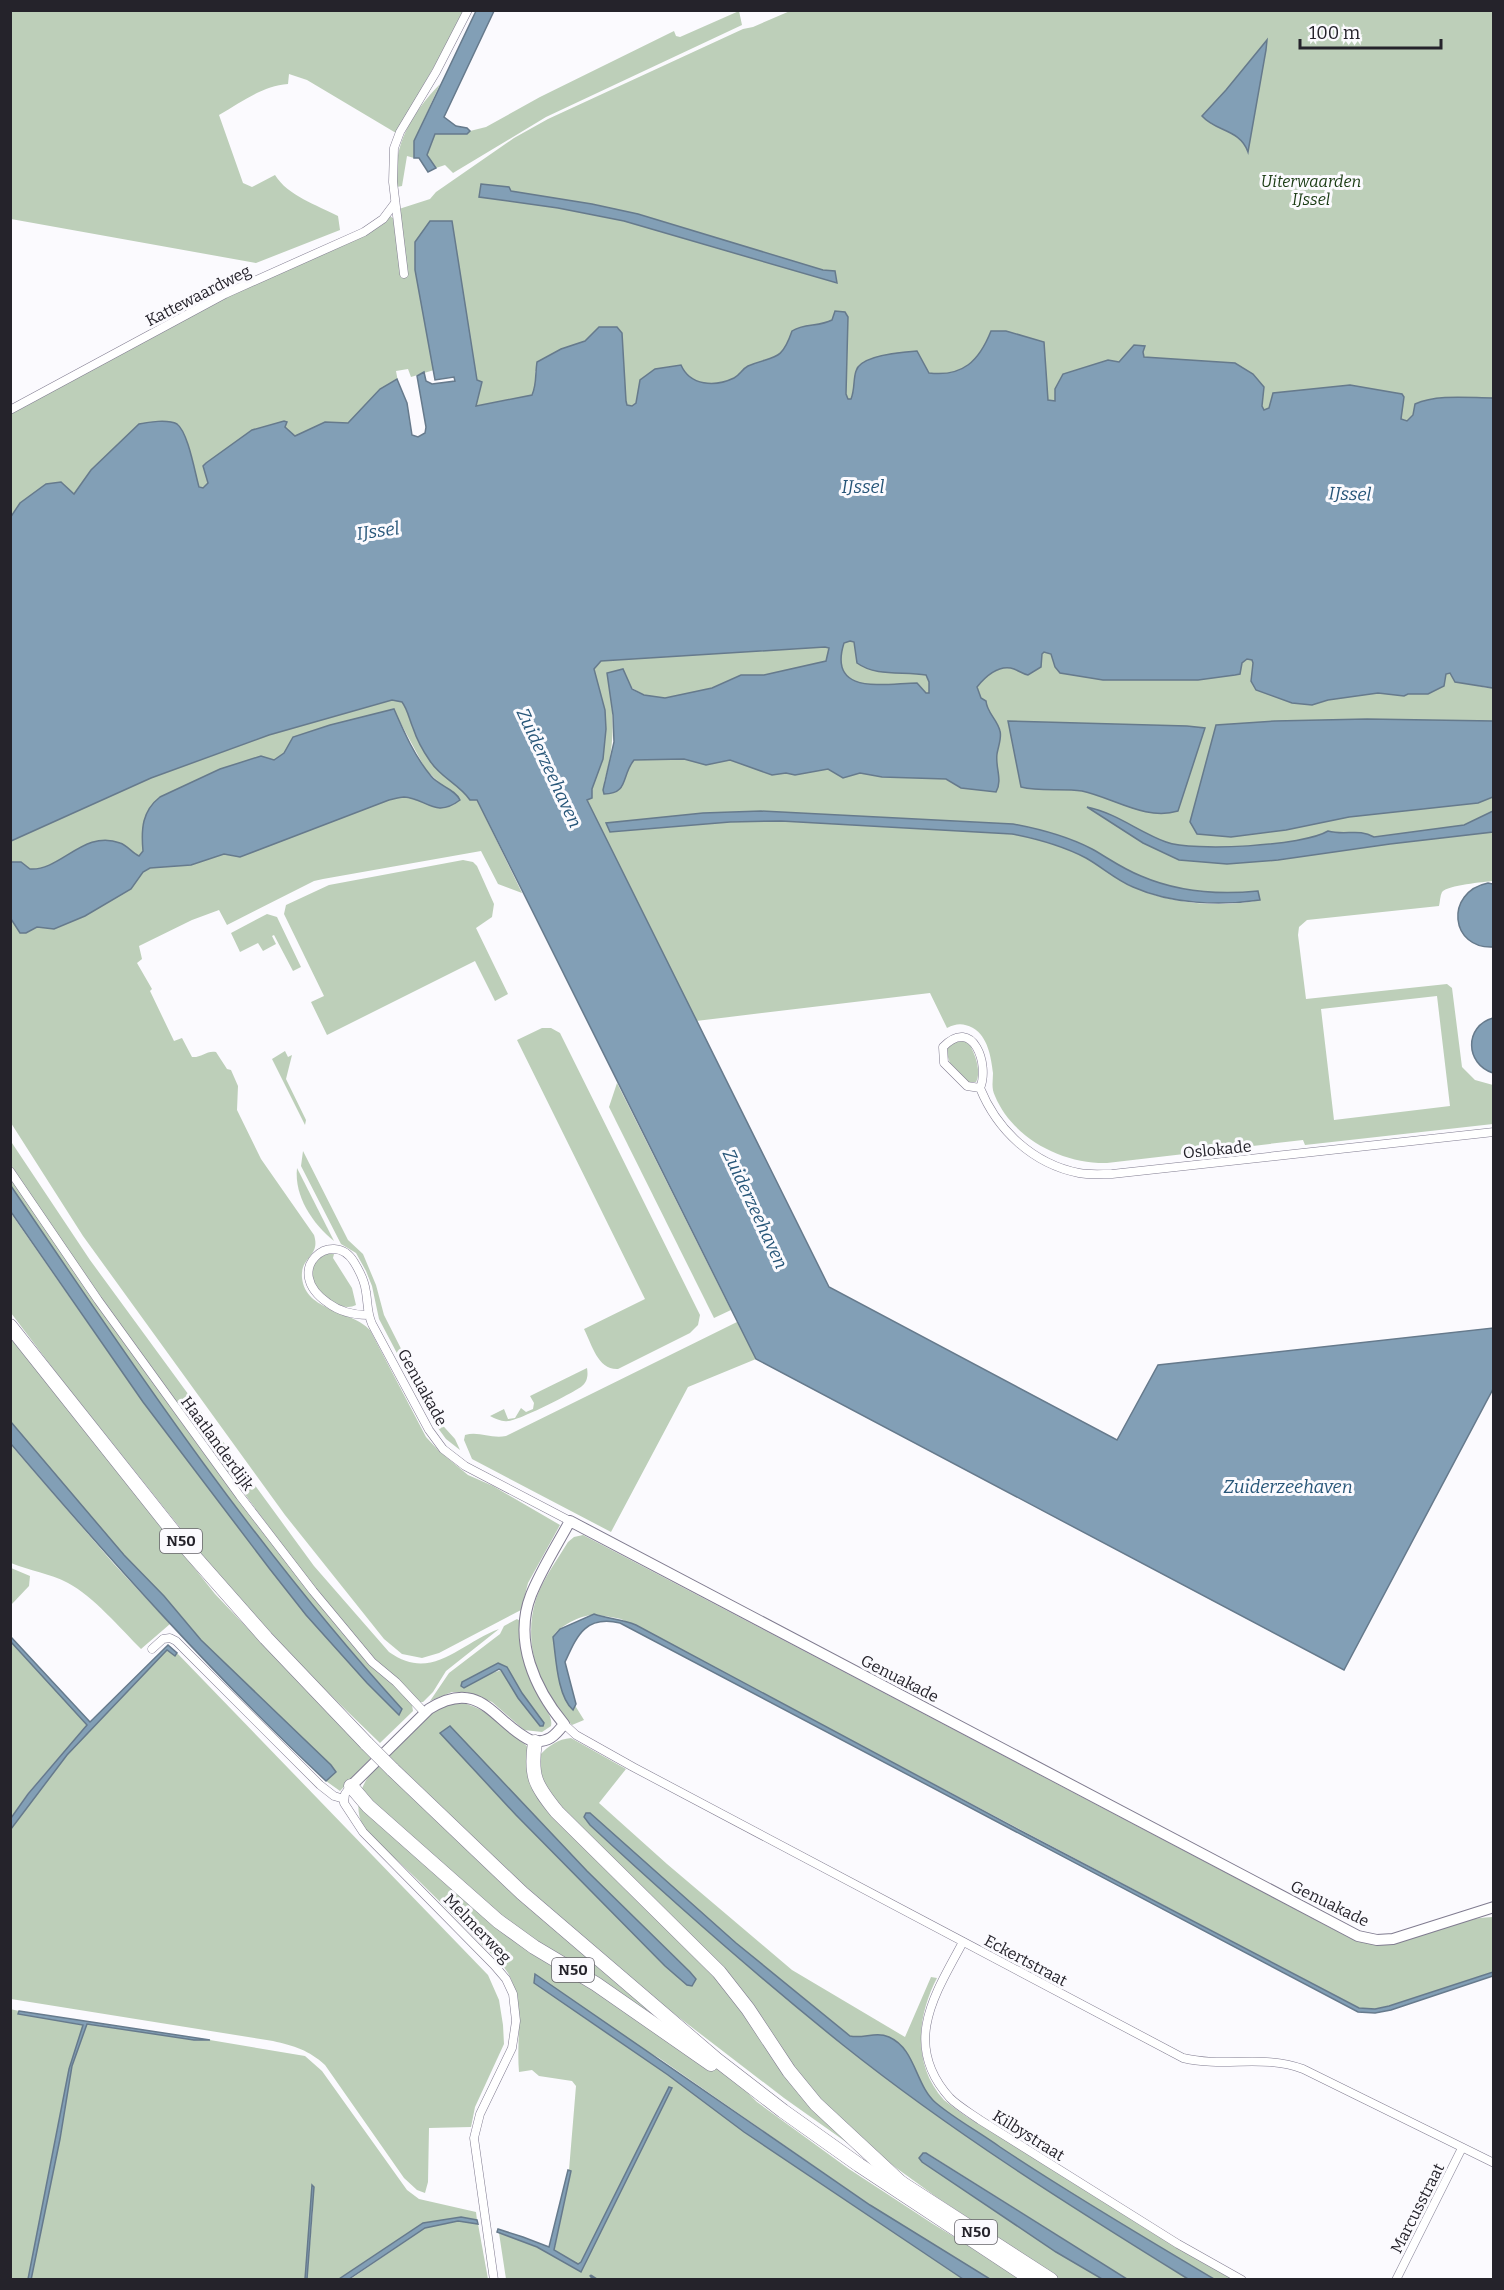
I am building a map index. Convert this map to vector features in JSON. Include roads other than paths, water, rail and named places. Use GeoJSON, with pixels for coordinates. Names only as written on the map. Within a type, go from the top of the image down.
{"type":"FeatureCollection","features":[{"type":"Feature","properties":{"kind":"highway","name":"N50"},"geometry":{"type":"LineString","coordinates":[[10,1326],[184,1545],[266,1638],[392,1769],[522,1893],[717,2060],[771,2102],[899,2193],[1033,2280]]}},
{"type":"Feature","properties":{"kind":"highway","name":"N50"},"geometry":{"type":"LineString","coordinates":[[536,1742],[532,1759],[533,1773],[543,1793],[557,1812],[719,1972],[748,2009],[789,2071],[816,2104],[901,2183]]}},
{"type":"Feature","properties":{"kind":"highway","name":"N50"},"geometry":{"type":"LineString","coordinates":[[351,1786],[368,1806],[498,1921],[534,1947],[618,1999],[757,2098],[771,2102]]}},
{"type":"Feature","properties":{"kind":"highway","name":"N50"},"geometry":{"type":"LineString","coordinates":[[680,2027],[719,2052],[901,2183],[1051,2280]]}},
{"type":"Feature","properties":{"kind":"street"},"geometry":{"type":"LineString","coordinates":[[404,274],[392,155],[396,140],[436,72],[468,10]]}},
{"type":"Feature","properties":{"kind":"street","name":"Kattewaardweg"},"geometry":{"type":"LineString","coordinates":[[10,410],[225,294],[364,232],[383,219],[395,202]]}},
{"type":"Feature","properties":{"kind":"street","name":"Oslokade"},"geometry":{"type":"LineString","coordinates":[[980,1088],[967,1086],[944,1062],[943,1047],[950,1040],[958,1036],[969,1038],[977,1045],[985,1078],[980,1088],[987,1106],[1023,1149],[1079,1173],[1112,1174],[1494,1132]]}},
{"type":"Feature","properties":{"kind":"street","name":"Haatlanderdijk"},"geometry":{"type":"LineString","coordinates":[[10,1171],[98,1300],[233,1487],[298,1572],[354,1643],[425,1713]]}},
{"type":"Feature","properties":{"kind":"street","name":"Genuakade"},"geometry":{"type":"LineString","coordinates":[[368,1315],[352,1314],[335,1308],[312,1289],[307,1274],[312,1260],[326,1250],[337,1249],[350,1257],[365,1287],[368,1315],[429,1430],[443,1449],[465,1466],[1358,1936],[1377,1940],[1394,1939],[1494,1907]]}},
{"type":"Feature","properties":{"kind":"street"},"geometry":{"type":"LineString","coordinates":[[344,1799],[351,1786],[425,1713],[445,1701],[472,1700],[488,1706],[522,1735],[536,1742],[550,1739],[564,1724],[548,1704],[531,1671],[525,1630],[531,1595],[570,1521]]}},
{"type":"Feature","properties":{"kind":"street","name":"Melmerweg"},"geometry":{"type":"LineString","coordinates":[[152,1649],[163,1639],[170,1638],[176,1641],[320,1785],[334,1796],[344,1799],[346,1808],[368,1838],[506,1978],[513,1994],[516,2021],[512,2048],[480,2114],[474,2138],[494,2280]]}},
{"type":"Feature","properties":{"kind":"street","name":"Eckertstraat"},"geometry":{"type":"LineString","coordinates":[[564,1724],[576,1735],[613,1757],[1183,2058],[1220,2063],[1284,2062],[1304,2069],[1494,2163]]}},
{"type":"Feature","properties":{"kind":"street","name":"Kilbystraat"},"geometry":{"type":"LineString","coordinates":[[963,1942],[932,2000],[925,2025],[928,2057],[936,2078],[951,2099],[980,2120],[1178,2244],[1242,2280]]}},
{"type":"Feature","properties":{"kind":"street","name":"Marcusstraat"},"geometry":{"type":"LineString","coordinates":[[1396,2280],[1462,2148]]}},
{"type":"Feature","properties":{"kind":"water"},"geometry":{"type":"Polygon","coordinates":[[[476,11],[494,11],[444,117],[456,126],[467,128],[470,131],[467,134],[435,134],[427,155],[436,168],[428,172],[419,158],[414,158],[414,141],[476,11]]]}},
{"type":"Feature","properties":{"kind":"water"},"geometry":{"type":"Polygon","coordinates":[[[1267,40],[1248,152],[1234,135],[1202,116],[1267,40]]]}},
{"type":"Feature","properties":{"kind":"water"},"geometry":{"type":"Polygon","coordinates":[[[481,184],[509,187],[511,191],[638,214],[823,270],[835,271],[837,283],[624,221],[558,208],[479,197],[481,184]]]}},
{"type":"Feature","properties":{"kind":"water"},"geometry":{"type":"Polygon","coordinates":[[[430,221],[452,221],[477,380],[482,382],[476,406],[532,395],[537,362],[561,349],[585,341],[599,327],[617,327],[622,333],[626,401],[627,405],[632,406],[636,403],[640,380],[655,369],[681,365],[690,377],[697,381],[719,383],[727,381],[736,377],[748,366],[780,353],[792,331],[832,320],[835,311],[845,312],[848,317],[846,394],[848,399],[851,399],[856,371],[865,361],[882,355],[917,351],[929,373],[951,372],[968,365],[975,359],[991,331],[1006,331],[1044,342],[1048,400],[1055,401],[1055,389],[1063,374],[1108,360],[1119,362],[1134,345],[1145,346],[1144,357],[1235,363],[1253,374],[1264,387],[1262,406],[1264,410],[1269,408],[1273,393],[1350,385],[1402,394],[1404,397],[1401,419],[1407,421],[1413,415],[1415,404],[1424,401],[1454,397],[1493,398],[1493,688],[1455,682],[1450,673],[1446,674],[1444,686],[1428,694],[1404,696],[1378,693],[1328,700],[1312,705],[1292,703],[1256,690],[1251,681],[1253,663],[1252,660],[1247,659],[1242,663],[1240,674],[1235,675],[1198,680],[1103,680],[1060,673],[1055,667],[1051,654],[1044,652],[1041,667],[1028,675],[1014,669],[1003,668],[989,675],[977,687],[1000,731],[997,754],[999,783],[996,792],[961,788],[946,779],[882,777],[860,773],[843,778],[828,769],[795,775],[786,773],[772,775],[730,760],[706,765],[684,759],[634,760],[621,787],[617,791],[604,794],[614,742],[607,673],[623,669],[632,689],[644,695],[665,698],[712,688],[741,675],[764,675],[826,661],[829,648],[601,661],[594,669],[605,710],[606,729],[603,759],[592,789],[592,798],[587,800],[829,1287],[1117,1440],[1158,1365],[1493,1328],[1493,1389],[1344,1670],[756,1359],[477,800],[470,800],[434,767],[420,745],[402,702],[392,700],[269,735],[151,778],[11,841],[10,518],[20,503],[46,484],[61,482],[74,494],[91,470],[139,424],[163,421],[173,422],[181,428],[188,444],[199,487],[203,488],[208,483],[203,466],[252,430],[284,421],[287,422],[285,427],[295,436],[325,422],[348,423],[380,389],[397,379],[407,403],[412,435],[418,437],[425,433],[426,427],[417,376],[424,372],[426,381],[432,384],[455,381],[454,377],[435,380],[415,270],[415,242],[430,221]],[[854,642],[844,643],[841,660],[844,672],[852,679],[876,685],[917,683],[926,693],[929,693],[929,682],[926,675],[881,672],[857,663],[854,642]]]}},
{"type":"Feature","properties":{"kind":"water"},"geometry":{"type":"Polygon","coordinates":[[[394,709],[410,744],[425,769],[460,800],[444,808],[437,808],[412,798],[389,800],[240,857],[224,854],[191,865],[150,868],[143,872],[131,889],[85,916],[54,929],[37,927],[26,933],[20,933],[11,919],[11,862],[21,862],[30,869],[41,868],[95,841],[107,840],[123,844],[139,856],[143,851],[142,835],[146,814],[160,797],[220,769],[261,756],[274,760],[284,753],[293,737],[394,709]]]}},
{"type":"Feature","properties":{"kind":"water"},"geometry":{"type":"Polygon","coordinates":[[[1367,719],[1493,721],[1493,797],[1478,803],[1349,817],[1286,830],[1231,837],[1197,834],[1190,822],[1216,725],[1367,719]]]}},
{"type":"Feature","properties":{"kind":"water"},"geometry":{"type":"Polygon","coordinates":[[[1008,721],[1205,728],[1178,811],[1154,813],[1082,791],[1021,787],[1008,721]]]}},
{"type":"Feature","properties":{"kind":"water"},"geometry":{"type":"Polygon","coordinates":[[[1087,807],[1118,818],[1166,842],[1199,847],[1273,844],[1315,836],[1328,831],[1357,832],[1374,837],[1464,825],[1493,811],[1493,832],[1278,860],[1227,864],[1179,860],[1143,843],[1087,807]]]}},
{"type":"Feature","properties":{"kind":"water"},"geometry":{"type":"Polygon","coordinates":[[[761,811],[1013,824],[1073,840],[1128,870],[1169,886],[1228,893],[1258,891],[1260,900],[1212,903],[1163,897],[1127,884],[1086,858],[1068,850],[1012,834],[781,821],[730,822],[610,832],[606,823],[703,813],[761,811]]]}},
{"type":"Feature","properties":{"kind":"water"},"geometry":{"type":"Polygon","coordinates":[[[1488,883],[1493,884],[1494,947],[1479,945],[1468,940],[1458,920],[1459,908],[1464,897],[1474,888],[1488,883]]]}},
{"type":"Feature","properties":{"kind":"water"},"geometry":{"type":"Polygon","coordinates":[[[1494,1018],[1493,1073],[1477,1062],[1472,1045],[1477,1029],[1484,1022],[1494,1018]]]}},
{"type":"Feature","properties":{"kind":"water"},"geometry":{"type":"Polygon","coordinates":[[[11,1186],[197,1455],[296,1585],[402,1709],[399,1715],[306,1615],[143,1402],[11,1212],[11,1186]]]}},
{"type":"Feature","properties":{"kind":"water"},"geometry":{"type":"Polygon","coordinates":[[[11,1422],[124,1555],[164,1596],[201,1640],[336,1772],[326,1781],[243,1700],[164,1617],[11,1444],[11,1422]]]}},
{"type":"Feature","properties":{"kind":"water"},"geometry":{"type":"Polygon","coordinates":[[[594,1614],[636,1625],[1021,1831],[1359,2008],[1375,2009],[1389,2006],[1493,1972],[1493,1976],[1391,2010],[1375,2013],[1358,2012],[620,1623],[598,1622],[590,1625],[578,1636],[565,1662],[576,1704],[573,1710],[560,1686],[553,1637],[560,1629],[594,1614]]]}},
{"type":"Feature","properties":{"kind":"water"},"geometry":{"type":"Polygon","coordinates":[[[11,1637],[90,1722],[168,1645],[177,1653],[175,1656],[167,1650],[67,1755],[11,1829],[11,1818],[28,1794],[87,1725],[11,1642],[11,1637]]]}},
{"type":"Feature","properties":{"kind":"water"},"geometry":{"type":"Polygon","coordinates":[[[498,1663],[507,1667],[522,1693],[544,1723],[543,1726],[540,1726],[518,1698],[499,1669],[464,1688],[461,1686],[462,1682],[498,1663]]]}},
{"type":"Feature","properties":{"kind":"water"},"geometry":{"type":"Polygon","coordinates":[[[450,1726],[587,1871],[690,1972],[696,1979],[692,1986],[687,1985],[665,1966],[516,1815],[440,1733],[450,1726]]]}},
{"type":"Feature","properties":{"kind":"water"},"geometry":{"type":"Polygon","coordinates":[[[586,1813],[590,1813],[736,1943],[850,2036],[884,2035],[898,2043],[910,2058],[929,2095],[943,2109],[1053,2181],[1214,2279],[1188,2279],[1012,2167],[884,2077],[778,1992],[683,1910],[590,1825],[584,1817],[586,1813]]]}},
{"type":"Feature","properties":{"kind":"water"},"geometry":{"type":"Polygon","coordinates":[[[535,1974],[870,2205],[990,2279],[960,2277],[744,2132],[668,2075],[534,1983],[535,1974]]]}},
{"type":"Feature","properties":{"kind":"water"},"geometry":{"type":"Polygon","coordinates":[[[19,2011],[210,2040],[194,2040],[87,2024],[72,2066],[60,2139],[31,2280],[28,2279],[69,2069],[83,2025],[18,2014],[19,2011]]]}},
{"type":"Feature","properties":{"kind":"water"},"geometry":{"type":"Polygon","coordinates":[[[669,2087],[672,2088],[581,2272],[537,2247],[497,2232],[498,2229],[549,2247],[568,2170],[571,2171],[554,2250],[578,2264],[581,2262],[669,2087]]]}},
{"type":"Feature","properties":{"kind":"water"},"geometry":{"type":"Polygon","coordinates":[[[923,2153],[1127,2279],[1102,2279],[1056,2252],[922,2162],[919,2158],[923,2153]]]}},
{"type":"Feature","properties":{"kind":"water"},"geometry":{"type":"Polygon","coordinates":[[[312,2185],[314,2187],[307,2279],[305,2279],[312,2185]]]}},
{"type":"Feature","properties":{"kind":"water"},"geometry":{"type":"Polygon","coordinates":[[[461,2217],[477,2220],[478,2224],[458,2221],[425,2228],[349,2279],[339,2279],[423,2223],[461,2217]]]}},
{"type":"Feature","properties":{"kind":"waterway"},"geometry":{"type":"LineString","coordinates":[[591,2276],[597,2280]]}},
{"type":"Feature","properties":{"kind":"park label","name":"Uiterwaarden IJssel"},"geometry":{"type":"Point","coordinates":[1311,190]}},
{"type":"Feature","properties":{"kind":"water label","name":"IJssel"},"geometry":{"type":"Point","coordinates":[863,487]}},
{"type":"Feature","properties":{"kind":"water label","name":"IJssel"},"geometry":{"type":"Point","coordinates":[1350,494]}},
{"type":"Feature","properties":{"kind":"water label","name":"IJssel"},"geometry":{"type":"Point","coordinates":[378,531]}},
{"type":"Feature","properties":{"kind":"water label","name":"Zuiderzeehaven"},"geometry":{"type":"Point","coordinates":[549,768]}},
{"type":"Feature","properties":{"kind":"water label","name":"Zuiderzeehaven"},"geometry":{"type":"Point","coordinates":[755,1209]}},
{"type":"Feature","properties":{"kind":"water label","name":"Zuiderzeehaven"},"geometry":{"type":"Point","coordinates":[1288,1487]}}]}
